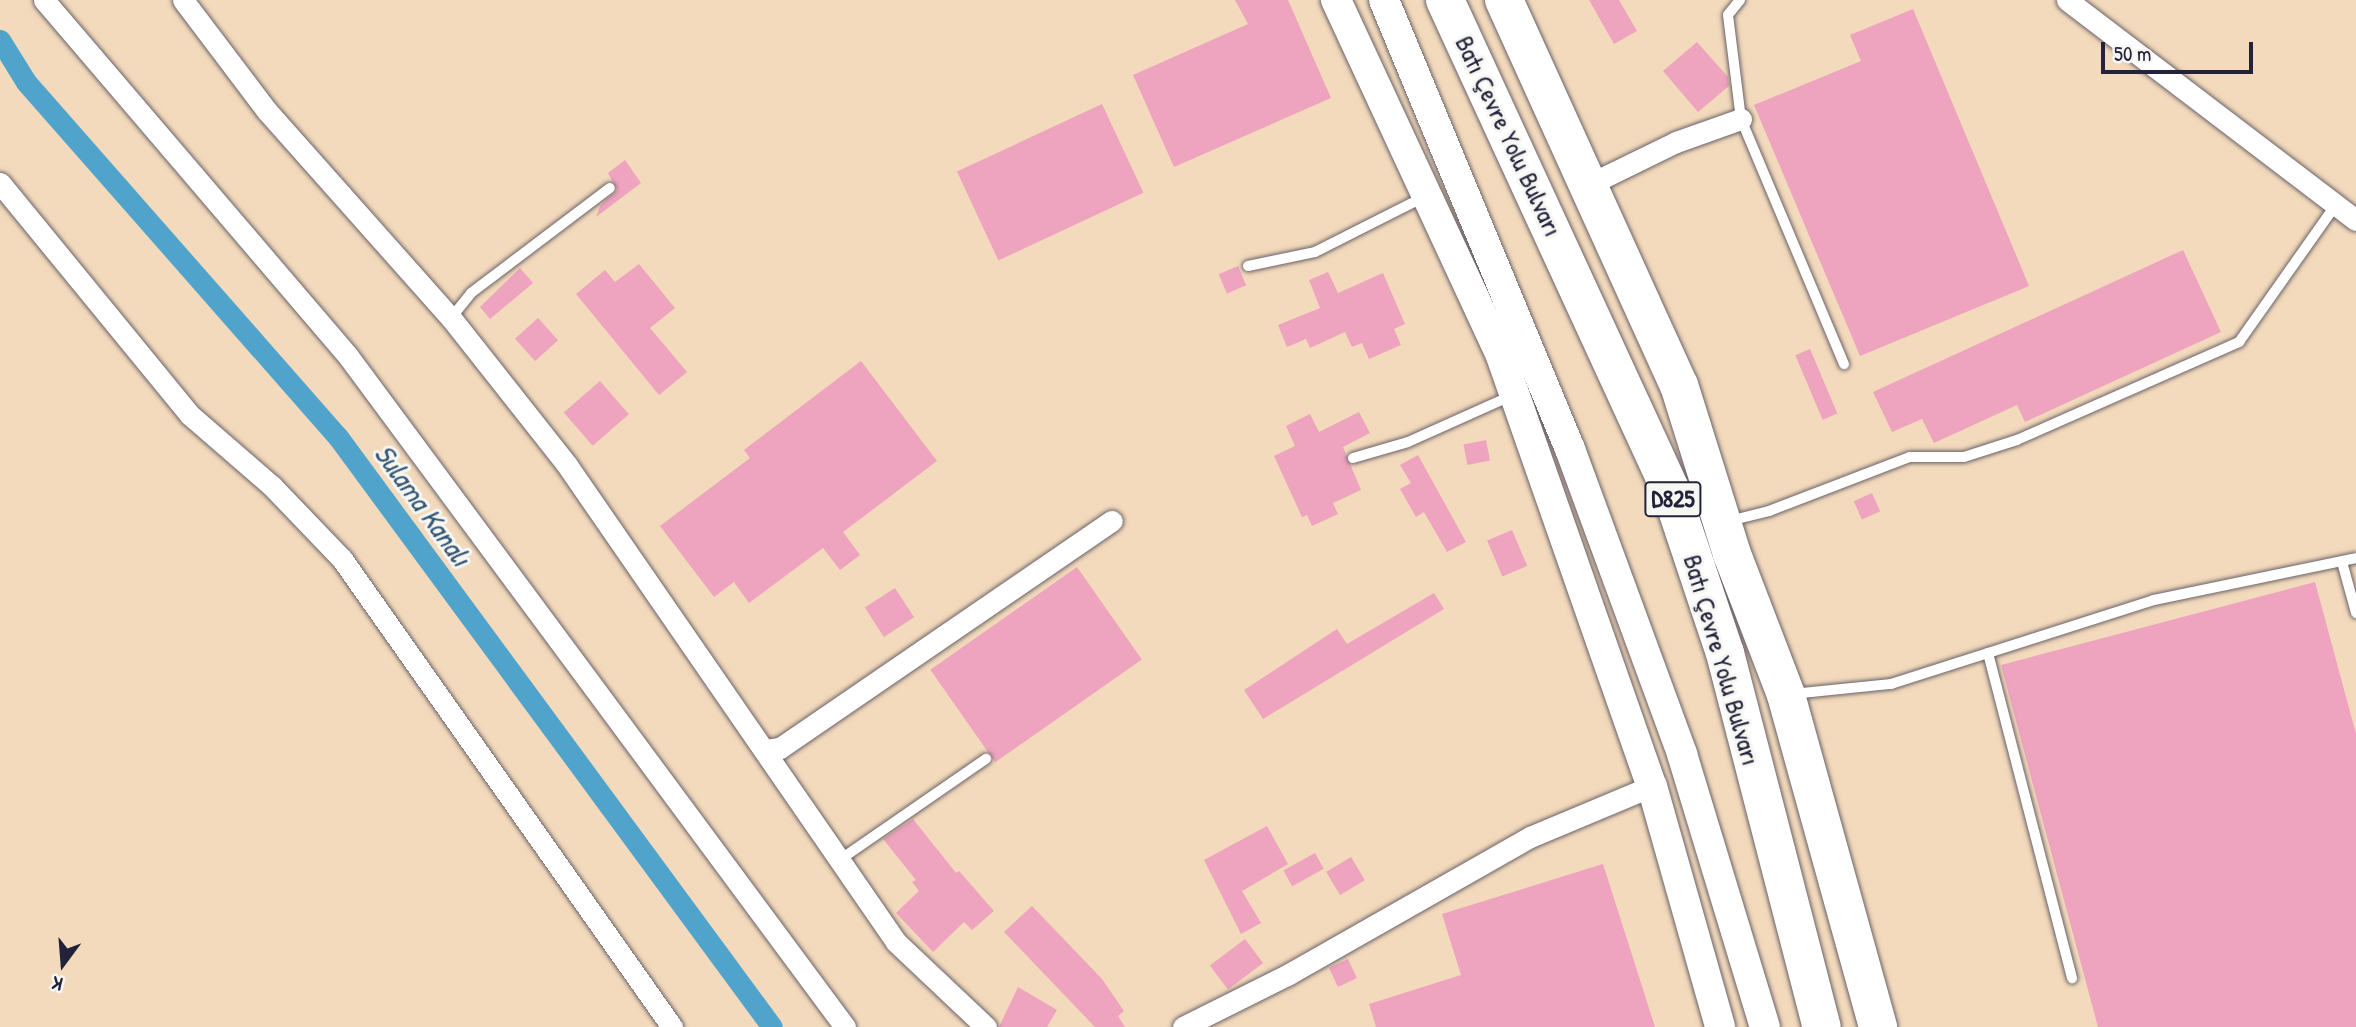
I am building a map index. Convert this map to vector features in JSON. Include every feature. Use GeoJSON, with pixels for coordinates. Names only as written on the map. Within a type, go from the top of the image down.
{"type":"FeatureCollection","features":[{"type":"Feature","properties":{"kind":"highway","name":"Batı Çevre Yolu Bulvarı"},"geometry":{"type":"LineString","coordinates":[[1445,0],[1670,489],[1725,653],[1822,1027]]}},
{"type":"Feature","properties":{"kind":"highway","name":"Batı Çevre Yolu Bulvarı"},"geometry":{"type":"LineString","coordinates":[[1504,0],[1590,184],[1679,385],[1722,522],[1786,695],[1878,1027]]}},
{"type":"Feature","properties":{"kind":"main road"},"geometry":{"type":"LineString","coordinates":[[1336,0],[1502,356],[1651,786],[1720,1027]]}},
{"type":"Feature","properties":{"kind":"main road"},"geometry":{"type":"LineString","coordinates":[[1384,0],[1570,449],[1682,754],[1765,1027]]}},
{"type":"Feature","properties":{"kind":"street"},"geometry":{"type":"LineString","coordinates":[[44,0],[348,356],[845,1027]]}},
{"type":"Feature","properties":{"kind":"street"},"geometry":{"type":"LineString","coordinates":[[183,0],[267,111],[451,318],[567,465],[896,942],[986,1027]]}},
{"type":"Feature","properties":{"kind":"street"},"geometry":{"type":"LineString","coordinates":[[2067,0],[2356,220]]}},
{"type":"Feature","properties":{"kind":"street"},"geometry":{"type":"LineString","coordinates":[[1590,184],[1676,142],[1741,120]]}},
{"type":"Feature","properties":{"kind":"street"},"geometry":{"type":"LineString","coordinates":[[0,183],[190,415],[272,486],[342,559],[672,1027]]}},
{"type":"Feature","properties":{"kind":"street"},"geometry":{"type":"LineString","coordinates":[[765,750],[780,748],[1112,521]]}},
{"type":"Feature","properties":{"kind":"street"},"geometry":{"type":"LineString","coordinates":[[1183,1027],[1289,974],[1530,837],[1651,786]]}},
{"type":"Feature","properties":{"kind":"lane"},"geometry":{"type":"LineString","coordinates":[[1740,0],[1728,15],[1741,120],[1843,364]]}},
{"type":"Feature","properties":{"kind":"lane"},"geometry":{"type":"LineString","coordinates":[[451,318],[471,293],[610,188]]}},
{"type":"Feature","properties":{"kind":"lane"},"geometry":{"type":"LineString","coordinates":[[1248,266],[1315,252],[1427,195]]}},
{"type":"Feature","properties":{"kind":"lane"},"geometry":{"type":"LineString","coordinates":[[1722,522],[1769,510],[1910,457],[1964,457],[2017,440],[2239,342],[2337,203]]}},
{"type":"Feature","properties":{"kind":"lane"},"geometry":{"type":"LineString","coordinates":[[1353,458],[1408,442],[1514,394]]}},
{"type":"Feature","properties":{"kind":"lane"},"geometry":{"type":"LineString","coordinates":[[1786,695],[1891,684],[2154,600],[2356,558]]}},
{"type":"Feature","properties":{"kind":"lane"},"geometry":{"type":"LineString","coordinates":[[2342,562],[2356,613]]}},
{"type":"Feature","properties":{"kind":"lane"},"geometry":{"type":"LineString","coordinates":[[1988,653],[2072,978]]}},
{"type":"Feature","properties":{"kind":"lane"},"geometry":{"type":"LineString","coordinates":[[838,861],[986,759]]}},
{"type":"Feature","properties":{"kind":"building"},"geometry":{"type":"Polygon","coordinates":[[[1235,0],[1288,0],[1331,98],[1174,167],[1133,75],[1248,24],[1235,0]]]}},
{"type":"Feature","properties":{"kind":"building"},"geometry":{"type":"Polygon","coordinates":[[[1589,0],[1619,0],[1637,31],[1614,44],[1589,0]]]}},
{"type":"Feature","properties":{"kind":"building"},"geometry":{"type":"Polygon","coordinates":[[[1913,9],[2029,286],[1860,356],[1754,105],[1861,61],[1850,35],[1913,9]]]}},
{"type":"Feature","properties":{"kind":"building"},"geometry":{"type":"Polygon","coordinates":[[[1697,42],[1728,77],[1729,86],[1698,112],[1663,71],[1697,42]]]}},
{"type":"Feature","properties":{"kind":"building"},"geometry":{"type":"Polygon","coordinates":[[[1102,104],[1143,193],[998,260],[957,172],[1102,104]]]}},
{"type":"Feature","properties":{"kind":"building"},"geometry":{"type":"Polygon","coordinates":[[[625,160],[641,183],[596,217],[600,206],[617,190],[608,173],[625,160]]]}},
{"type":"Feature","properties":{"kind":"building"},"geometry":{"type":"Polygon","coordinates":[[[2183,250],[2221,332],[2025,422],[2017,405],[1934,443],[1922,419],[1892,432],[1873,392],[2183,250]]]}},
{"type":"Feature","properties":{"kind":"building"},"geometry":{"type":"Polygon","coordinates":[[[639,264],[675,308],[650,328],[687,372],[659,395],[576,294],[605,270],[615,282],[639,264]]]}},
{"type":"Feature","properties":{"kind":"building"},"geometry":{"type":"Polygon","coordinates":[[[1238,266],[1246,285],[1227,294],[1219,274],[1238,266]]]}},
{"type":"Feature","properties":{"kind":"building"},"geometry":{"type":"Polygon","coordinates":[[[520,268],[533,283],[490,319],[480,307],[520,268]]]}},
{"type":"Feature","properties":{"kind":"building"},"geometry":{"type":"Polygon","coordinates":[[[1328,272],[1338,293],[1383,273],[1405,324],[1394,329],[1401,345],[1369,359],[1362,343],[1352,347],[1345,332],[1310,348],[1306,339],[1287,347],[1278,325],[1320,308],[1309,280],[1328,272]]]}},
{"type":"Feature","properties":{"kind":"building"},"geometry":{"type":"Polygon","coordinates":[[[538,318],[558,340],[535,361],[515,339],[538,318]]]}},
{"type":"Feature","properties":{"kind":"building"},"geometry":{"type":"Polygon","coordinates":[[[1810,349],[1837,413],[1823,420],[1795,355],[1810,349]]]}},
{"type":"Feature","properties":{"kind":"building"},"geometry":{"type":"Polygon","coordinates":[[[861,361],[937,461],[843,532],[860,555],[840,570],[823,548],[749,603],[734,582],[714,597],[660,526],[750,458],[744,450],[861,361]]]}},
{"type":"Feature","properties":{"kind":"building"},"geometry":{"type":"Polygon","coordinates":[[[600,381],[629,414],[593,446],[564,412],[600,381]]]}},
{"type":"Feature","properties":{"kind":"building"},"geometry":{"type":"Polygon","coordinates":[[[1359,412],[1370,433],[1343,447],[1361,490],[1333,503],[1338,514],[1312,526],[1307,515],[1302,517],[1274,456],[1295,446],[1286,426],[1310,414],[1319,432],[1359,412]]]}},
{"type":"Feature","properties":{"kind":"building"},"geometry":{"type":"Polygon","coordinates":[[[1486,440],[1490,461],[1467,465],[1463,444],[1486,440]]]}},
{"type":"Feature","properties":{"kind":"building"},"geometry":{"type":"Polygon","coordinates":[[[1418,455],[1466,542],[1447,552],[1424,512],[1416,517],[1400,489],[1411,483],[1400,465],[1418,455]]]}},
{"type":"Feature","properties":{"kind":"building"},"geometry":{"type":"Polygon","coordinates":[[[1872,493],[1880,511],[1862,519],[1854,501],[1872,493]]]}},
{"type":"Feature","properties":{"kind":"building"},"geometry":{"type":"Polygon","coordinates":[[[1512,530],[1527,566],[1502,576],[1487,541],[1512,530]]]}},
{"type":"Feature","properties":{"kind":"building"},"geometry":{"type":"Polygon","coordinates":[[[1077,567],[1142,660],[995,762],[930,670],[1077,567]]]}},
{"type":"Feature","properties":{"kind":"building"},"geometry":{"type":"Polygon","coordinates":[[[2315,582],[2356,734],[2356,1027],[2098,1027],[2001,665],[2315,582]]]}},
{"type":"Feature","properties":{"kind":"building"},"geometry":{"type":"Polygon","coordinates":[[[895,588],[914,617],[884,637],[865,608],[895,588]]]}},
{"type":"Feature","properties":{"kind":"building"},"geometry":{"type":"Polygon","coordinates":[[[1434,593],[1444,609],[1263,719],[1244,690],[1337,629],[1347,644],[1434,593]]]}},
{"type":"Feature","properties":{"kind":"building"},"geometry":{"type":"Polygon","coordinates":[[[913,819],[956,873],[959,871],[994,911],[972,930],[964,922],[933,952],[896,913],[919,891],[912,882],[916,880],[883,839],[913,819]]]}},
{"type":"Feature","properties":{"kind":"building"},"geometry":{"type":"Polygon","coordinates":[[[1267,826],[1288,864],[1242,891],[1261,923],[1241,934],[1204,860],[1267,826]]]}},
{"type":"Feature","properties":{"kind":"building"},"geometry":{"type":"Polygon","coordinates":[[[1315,853],[1324,869],[1292,886],[1284,870],[1315,853]]]}},
{"type":"Feature","properties":{"kind":"building"},"geometry":{"type":"Polygon","coordinates":[[[1351,857],[1365,880],[1340,895],[1326,872],[1351,857]]]}},
{"type":"Feature","properties":{"kind":"building"},"geometry":{"type":"Polygon","coordinates":[[[1603,864],[1655,1027],[1376,1027],[1369,1004],[1461,975],[1442,914],[1603,864]]]}},
{"type":"Feature","properties":{"kind":"building"},"geometry":{"type":"Polygon","coordinates":[[[1032,906],[1102,979],[1124,1011],[1118,1016],[1125,1027],[1095,1027],[1004,932],[1032,906]]]}},
{"type":"Feature","properties":{"kind":"building"},"geometry":{"type":"Polygon","coordinates":[[[1245,939],[1263,963],[1228,989],[1210,965],[1245,939]]]}},
{"type":"Feature","properties":{"kind":"building"},"geometry":{"type":"Polygon","coordinates":[[[1348,959],[1357,978],[1338,987],[1329,968],[1348,959]]]}},
{"type":"Feature","properties":{"kind":"building"},"geometry":{"type":"Polygon","coordinates":[[[1018,987],[1057,1010],[1047,1027],[999,1027],[1018,987]]]}},
{"type":"Feature","properties":{"kind":"waterway","name":"Sulama Kanalı"},"geometry":{"type":"LineString","coordinates":[[0,40],[26,82],[338,437],[772,1027]]}}]}
